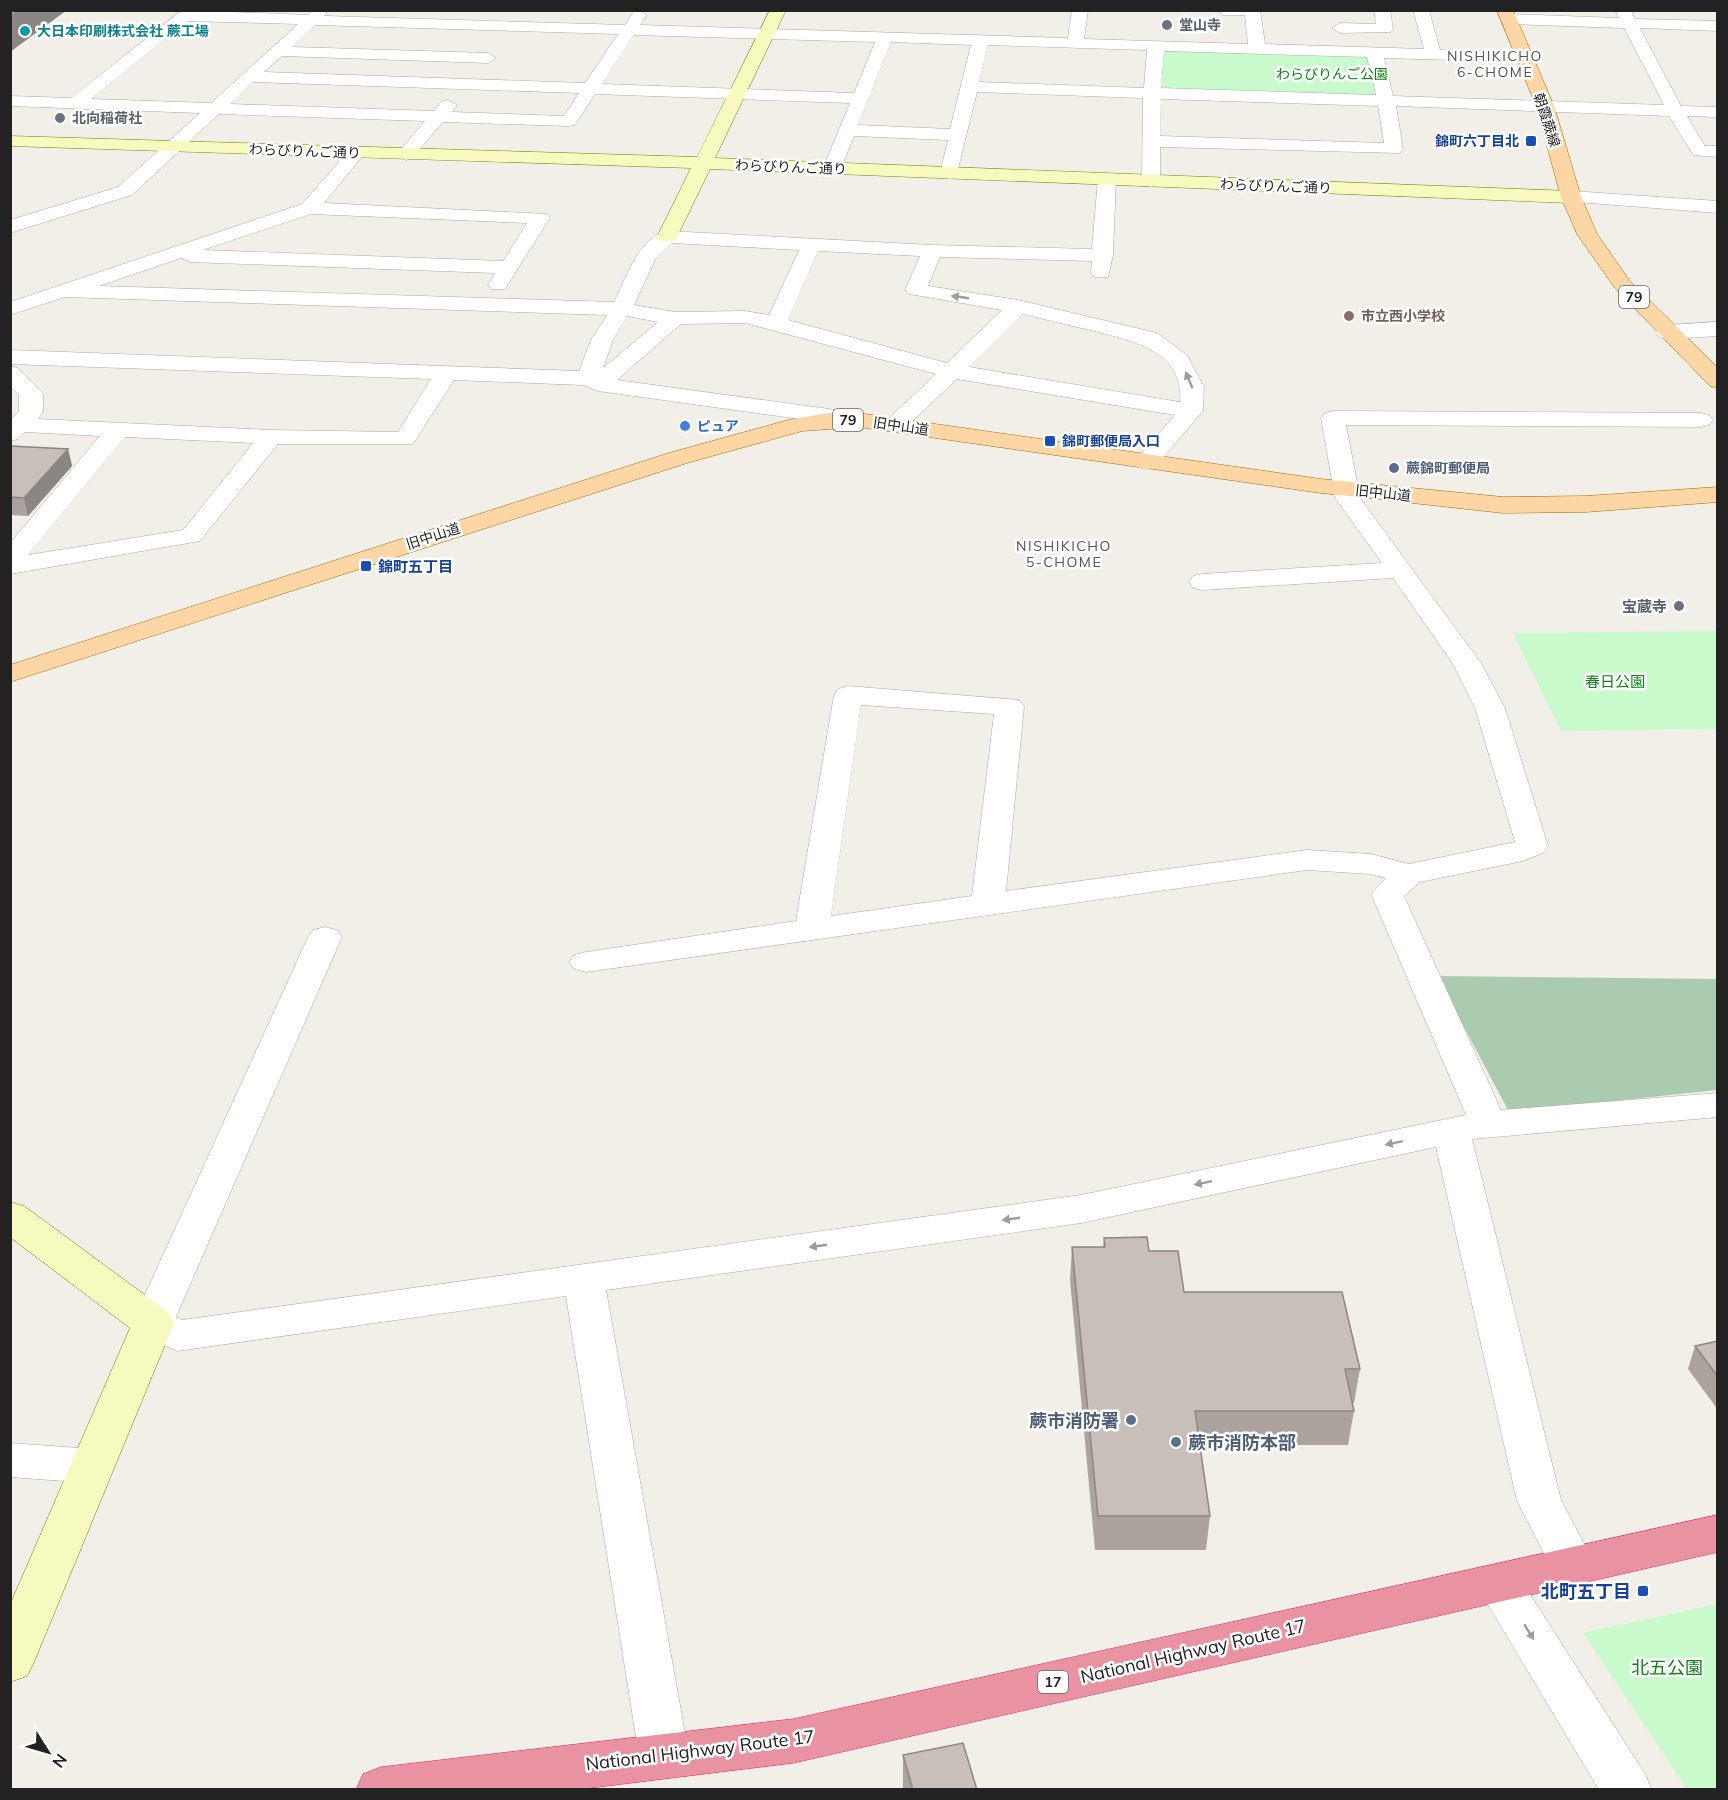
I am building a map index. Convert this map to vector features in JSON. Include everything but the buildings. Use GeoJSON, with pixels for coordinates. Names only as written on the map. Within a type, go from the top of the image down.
{"type":"FeatureCollection","features":[{"type":"Feature","properties":{"kind":"highway","name":"National Highway Route 17"},"geometry":{"type":"LineString","coordinates":[[381,1790],[793,1740],[1718,1533]]}},
{"type":"Feature","properties":{"kind":"main road","name":"朝霞蕨線"},"geometry":{"type":"LineString","coordinates":[[1507,15],[1545,106],[1570,197]]}},
{"type":"Feature","properties":{"kind":"main road","name":"79"},"geometry":{"type":"LineString","coordinates":[[1570,197],[1587,234],[1622,284],[1718,381]]}},
{"type":"Feature","properties":{"kind":"main road","name":"旧中山道"},"geometry":{"type":"LineString","coordinates":[[10,674],[678,458],[800,424],[829,420],[858,420],[1346,489],[1503,505],[1586,504],[1718,494]]}},
{"type":"Feature","properties":{"kind":"street"},"geometry":{"type":"LineString","coordinates":[[406,154],[528,10]]}},
{"type":"Feature","properties":{"kind":"street"},"geometry":{"type":"LineString","coordinates":[[10,101],[568,121],[642,10]]}},
{"type":"Feature","properties":{"kind":"street"},"geometry":{"type":"LineString","coordinates":[[593,381],[602,340],[621,309],[647,255],[668,237],[706,163],[778,10]]}},
{"type":"Feature","properties":{"kind":"street"},"geometry":{"type":"LineString","coordinates":[[1075,42],[1080,10]]}},
{"type":"Feature","properties":{"kind":"street"},"geometry":{"type":"LineString","coordinates":[[1223,10],[1256,18],[1257,48]]}},
{"type":"Feature","properties":{"kind":"street"},"geometry":{"type":"LineString","coordinates":[[1326,28],[1385,29],[1382,10]]}},
{"type":"Feature","properties":{"kind":"street"},"geometry":{"type":"LineString","coordinates":[[1421,10],[1433,53]]}},
{"type":"Feature","properties":{"kind":"street"},"geometry":{"type":"LineString","coordinates":[[75,103],[189,13],[317,15],[516,25],[1524,57]]}},
{"type":"Feature","properties":{"kind":"street"},"geometry":{"type":"LineString","coordinates":[[10,227],[125,191],[317,15]]}},
{"type":"Feature","properties":{"kind":"street"},"geometry":{"type":"LineString","coordinates":[[1507,15],[1626,17],[1718,26]]}},
{"type":"Feature","properties":{"kind":"street"},"geometry":{"type":"LineString","coordinates":[[1626,17],[1699,151],[1718,152]]}},
{"type":"Feature","properties":{"kind":"street"},"geometry":{"type":"LineString","coordinates":[[832,168],[885,36]]}},
{"type":"Feature","properties":{"kind":"street"},"geometry":{"type":"LineString","coordinates":[[949,173],[956,135],[981,39]]}},
{"type":"Feature","properties":{"kind":"street"},"geometry":{"type":"LineString","coordinates":[[1150,181],[1152,92],[1156,44]]}},
{"type":"Feature","properties":{"kind":"street"},"geometry":{"type":"LineString","coordinates":[[279,51],[486,61],[507,65]]}},
{"type":"Feature","properties":{"kind":"street"},"geometry":{"type":"LineString","coordinates":[[1151,141],[1394,148],[1374,51]]}},
{"type":"Feature","properties":{"kind":"street"},"geometry":{"type":"LineString","coordinates":[[579,67],[603,68]]}},
{"type":"Feature","properties":{"kind":"street"},"geometry":{"type":"LineString","coordinates":[[251,77],[860,98]]}},
{"type":"Feature","properties":{"kind":"street"},"geometry":{"type":"LineString","coordinates":[[298,111],[330,80]]}},
{"type":"Feature","properties":{"kind":"street"},"geometry":{"type":"LineString","coordinates":[[969,87],[1718,112]]}},
{"type":"Feature","properties":{"kind":"street"},"geometry":{"type":"LineString","coordinates":[[846,130],[956,135]]}},
{"type":"Feature","properties":{"kind":"street","name":"わらびりんご通り"},"geometry":{"type":"LineString","coordinates":[[10,141],[706,163],[1570,197]]}},
{"type":"Feature","properties":{"kind":"street"},"geometry":{"type":"LineString","coordinates":[[309,208],[357,152]]}},
{"type":"Feature","properties":{"kind":"street"},"geometry":{"type":"LineString","coordinates":[[932,251],[916,291],[996,277],[1102,264],[1107,179]]}},
{"type":"Feature","properties":{"kind":"street"},"geometry":{"type":"LineString","coordinates":[[1570,197],[1718,207]]}},
{"type":"Feature","properties":{"kind":"street"},"geometry":{"type":"LineString","coordinates":[[10,309],[309,208],[540,218],[486,304]]}},
{"type":"Feature","properties":{"kind":"street"},"geometry":{"type":"LineString","coordinates":[[668,237],[932,251],[996,277],[1018,306],[1149,338],[1179,360],[1193,387],[1191,411],[1146,462]]}},
{"type":"Feature","properties":{"kind":"street"},"geometry":{"type":"LineString","coordinates":[[776,323],[811,245]]}},
{"type":"Feature","properties":{"kind":"street"},"geometry":{"type":"LineString","coordinates":[[168,255],[509,267]]}},
{"type":"Feature","properties":{"kind":"street"},"geometry":{"type":"LineString","coordinates":[[65,291],[621,309],[675,318],[745,317],[776,323],[952,371],[1191,411]]}},
{"type":"Feature","properties":{"kind":"street"},"geometry":{"type":"LineString","coordinates":[[895,425],[1018,306]]}},
{"type":"Feature","properties":{"kind":"street"},"geometry":{"type":"LineString","coordinates":[[593,381],[675,318]]}},
{"type":"Feature","properties":{"kind":"street"},"geometry":{"type":"LineString","coordinates":[[1667,332],[1718,329]]}},
{"type":"Feature","properties":{"kind":"street"},"geometry":{"type":"LineString","coordinates":[[10,357],[448,371],[593,381],[858,420]]}},
{"type":"Feature","properties":{"kind":"street"},"geometry":{"type":"LineString","coordinates":[[15,429],[119,429],[271,437],[405,440],[448,371]]}},
{"type":"Feature","properties":{"kind":"street"},"geometry":{"type":"LineString","coordinates":[[10,373],[31,393],[31,412],[15,429]]}},
{"type":"Feature","properties":{"kind":"street"},"geometry":{"type":"LineString","coordinates":[[586,962],[1194,874],[1307,860],[1371,864],[1409,874],[1512,854],[1532,846],[1490,708],[1467,663],[1348,498],[1333,418],[1701,420]]}},
{"type":"Feature","properties":{"kind":"street"},"geometry":{"type":"LineString","coordinates":[[10,560],[119,429]]}},
{"type":"Feature","properties":{"kind":"street"},"geometry":{"type":"LineString","coordinates":[[10,566],[191,536],[271,437]]}},
{"type":"Feature","properties":{"kind":"street"},"geometry":{"type":"LineString","coordinates":[[1202,582],[1400,570]]}},
{"type":"Feature","properties":{"kind":"street"},"geometry":{"type":"LineString","coordinates":[[812,929],[848,695],[1009,706],[988,904]]}},
{"type":"Feature","properties":{"kind":"street"},"geometry":{"type":"LineString","coordinates":[[1409,874],[1386,894],[1469,1126],[1539,1502],[1574,1566]]}},
{"type":"Feature","properties":{"kind":"street"},"geometry":{"type":"LineString","coordinates":[[10,1662],[92,1466],[165,1330],[325,937]]}},
{"type":"Feature","properties":{"kind":"street"},"geometry":{"type":"LineString","coordinates":[[10,1216],[165,1330],[584,1279],[1081,1209],[1469,1126],[1718,1105]]}},
{"type":"Feature","properties":{"kind":"street"},"geometry":{"type":"LineString","coordinates":[[584,1279],[664,1756]]}},
{"type":"Feature","properties":{"kind":"street"},"geometry":{"type":"LineString","coordinates":[[10,1460],[92,1466]]}},
{"type":"Feature","properties":{"kind":"street"},"geometry":{"type":"LineString","coordinates":[[1498,1582],[1627,1790]]}},
{"type":"Feature","properties":{"kind":"green space","name":"わらびりんご公園"},"geometry":{"type":"Polygon","coordinates":[[[1156,44],[1374,51],[1385,101],[1152,92],[1156,44]]]}},
{"type":"Feature","properties":{"kind":"green space","name":"春日公園"},"geometry":{"type":"Polygon","coordinates":[[[1717,631],[1717,729],[1561,731],[1513,633],[1717,631]]]}},
{"type":"Feature","properties":{"kind":"green space"},"geometry":{"type":"Polygon","coordinates":[[[1437,976],[1717,979],[1717,1090],[1509,1112],[1437,976]]]}},
{"type":"Feature","properties":{"kind":"green space","name":"北五公園"},"geometry":{"type":"Polygon","coordinates":[[[1717,1604],[1717,1789],[1687,1789],[1583,1633],[1717,1604]]]}},
{"type":"Feature","properties":{"kind":"place","name":"堂山寺"},"geometry":{"type":"Point","coordinates":[1167,25]}},
{"type":"Feature","properties":{"kind":"place","name":"大日本印刷株式会社 蕨工場"},"geometry":{"type":"Point","coordinates":[25,31]}},
{"type":"Feature","properties":{"kind":"place","name":"北向稲荷社"},"geometry":{"type":"Point","coordinates":[60,118]}},
{"type":"Feature","properties":{"kind":"place","name":"錦町六丁目北"},"geometry":{"type":"Point","coordinates":[1531,141]}},
{"type":"Feature","properties":{"kind":"place","name":"市立西小学校"},"geometry":{"type":"Point","coordinates":[1349,316]}},
{"type":"Feature","properties":{"kind":"place","name":"ピュア"},"geometry":{"type":"Point","coordinates":[685,426]}},
{"type":"Feature","properties":{"kind":"place","name":"錦町郵便局入口"},"geometry":{"type":"Point","coordinates":[1050,441]}},
{"type":"Feature","properties":{"kind":"place","name":"蕨錦町郵便局"},"geometry":{"type":"Point","coordinates":[1394,468]}},
{"type":"Feature","properties":{"kind":"place","name":"錦町五丁目"},"geometry":{"type":"Point","coordinates":[366,566]}},
{"type":"Feature","properties":{"kind":"place","name":"宝蔵寺"},"geometry":{"type":"Point","coordinates":[1679,606]}},
{"type":"Feature","properties":{"kind":"place","name":"蕨市消防署"},"geometry":{"type":"Point","coordinates":[1131,1420]}},
{"type":"Feature","properties":{"kind":"place","name":"蕨市消防本部"},"geometry":{"type":"Point","coordinates":[1176,1442]}},
{"type":"Feature","properties":{"kind":"place","name":"北町五丁目"},"geometry":{"type":"Point","coordinates":[1643,1591]}},
{"type":"Feature","properties":{"kind":"district","name":"NISHIKICHO 6-CHOME"},"geometry":{"type":"Point","coordinates":[1495,64]}},
{"type":"Feature","properties":{"kind":"district","name":"NISHIKICHO 5-CHOME"},"geometry":{"type":"Point","coordinates":[1064,554]}}]}
